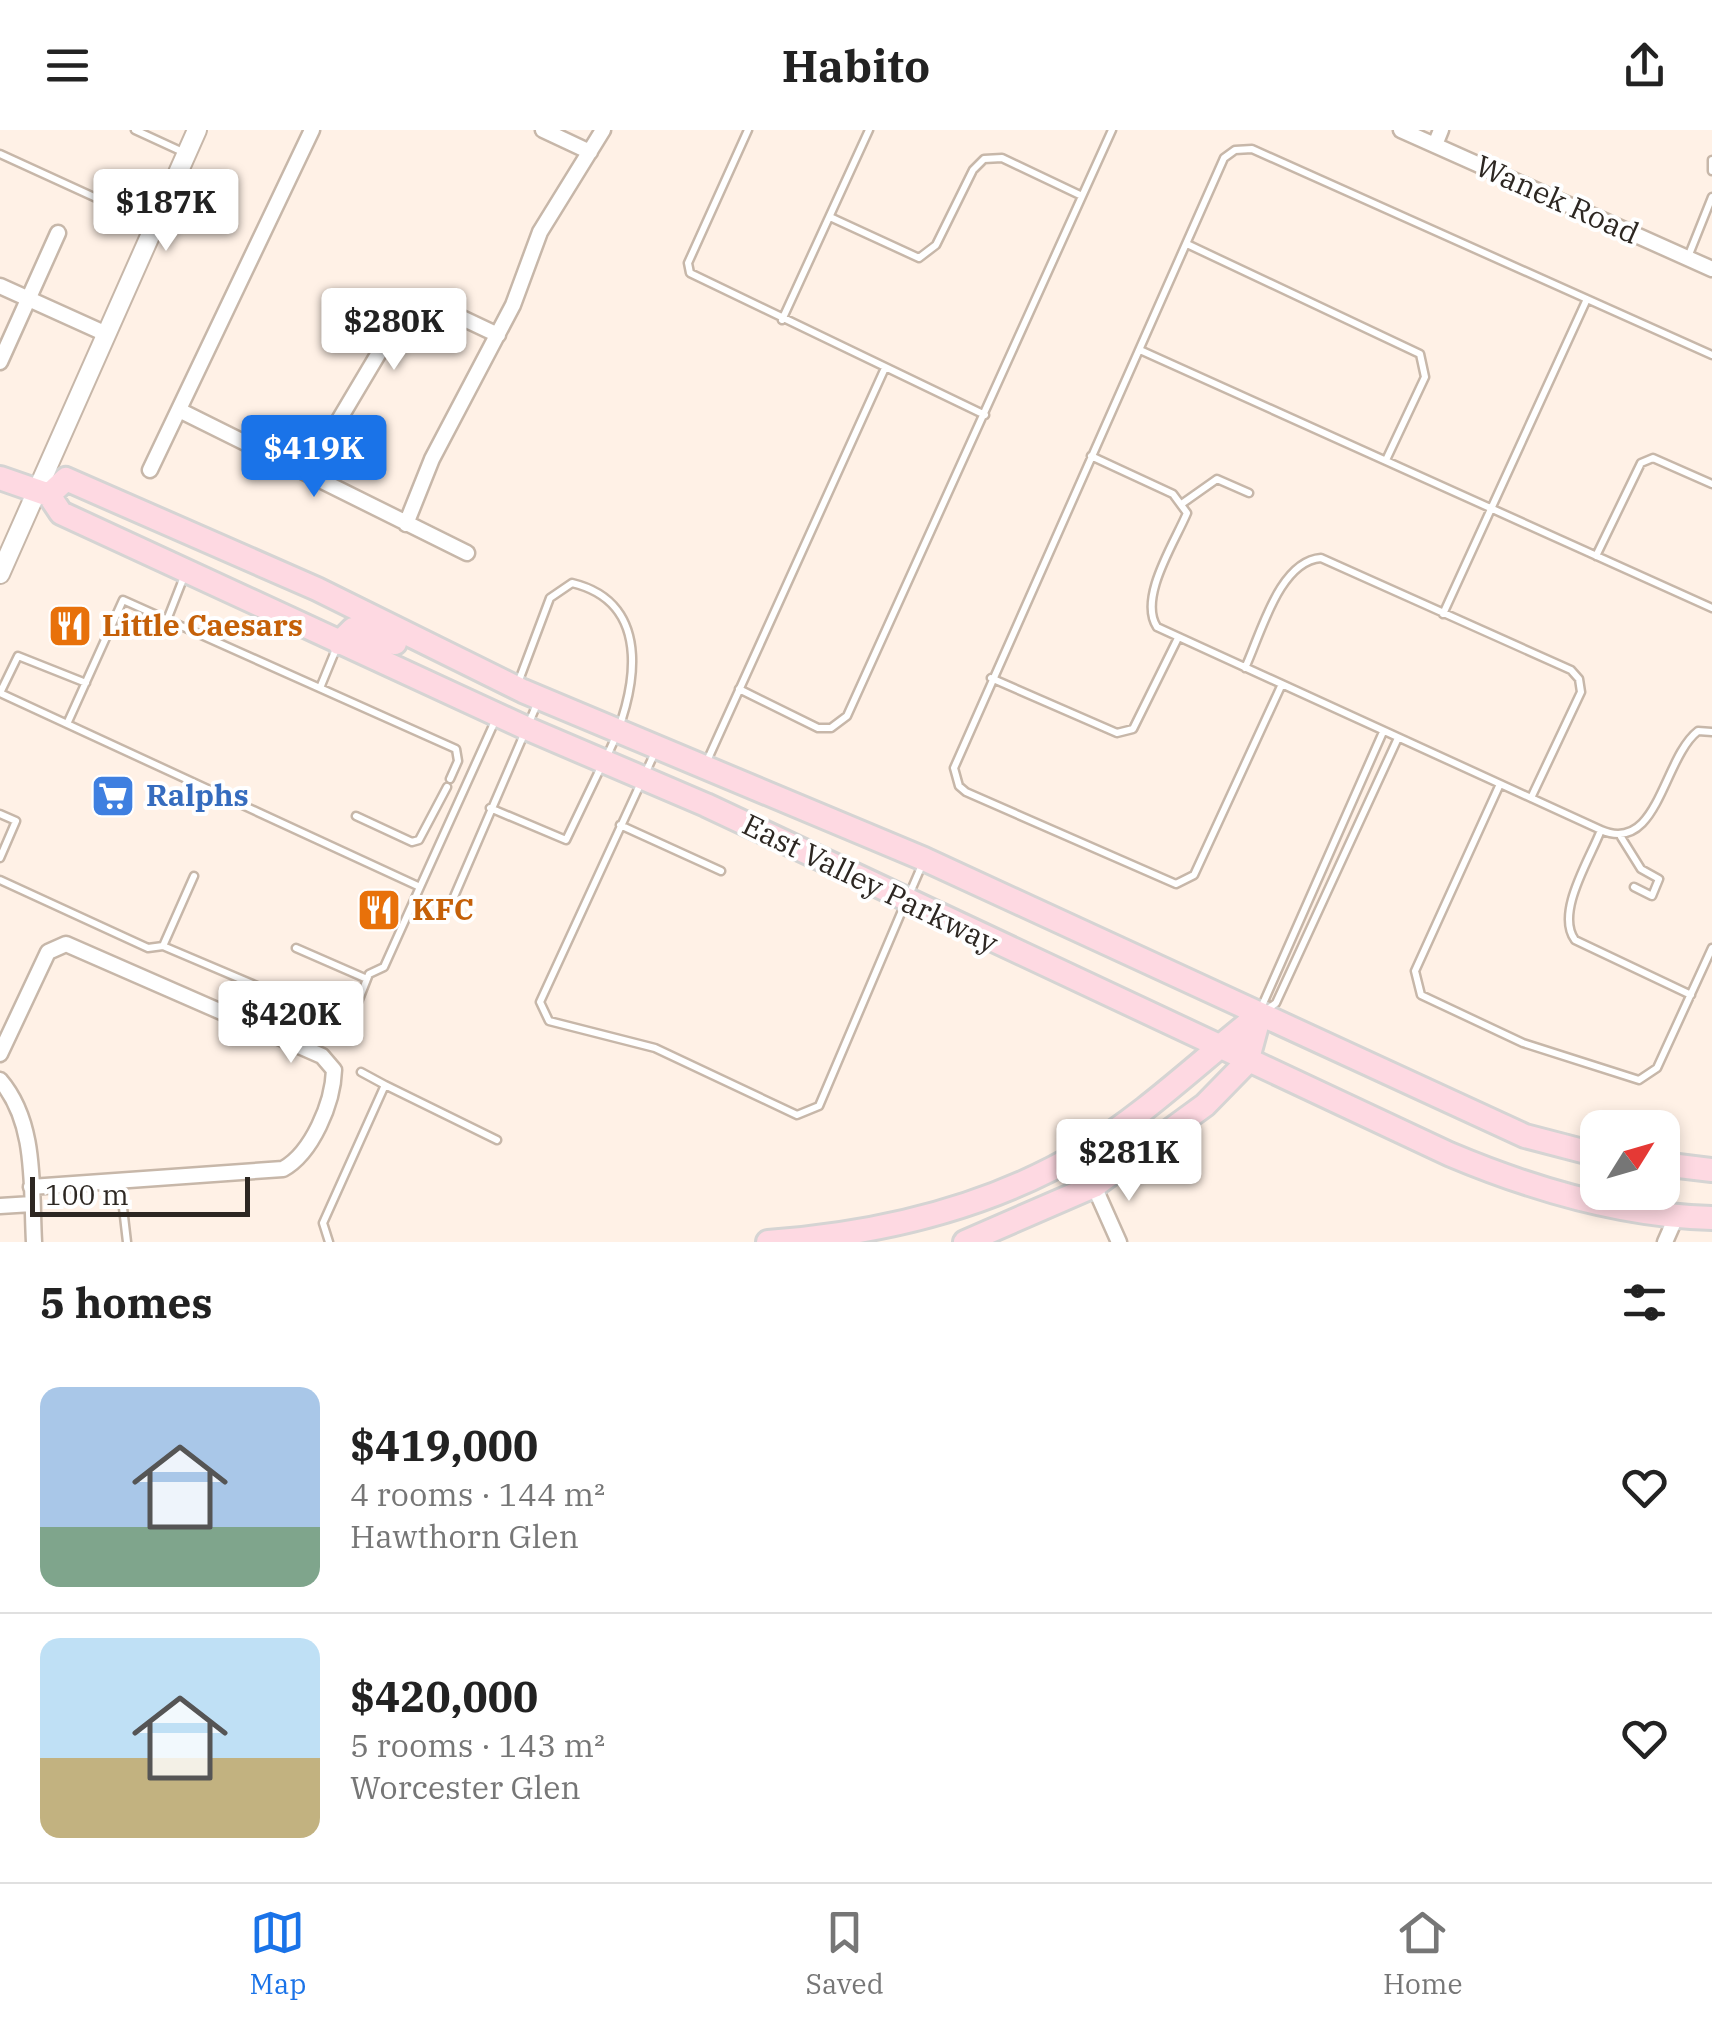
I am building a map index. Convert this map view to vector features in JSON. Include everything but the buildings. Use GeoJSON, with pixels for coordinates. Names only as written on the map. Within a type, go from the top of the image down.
{"type":"FeatureCollection","features":[{"type":"Feature","properties":{"kind":"main road","name":"East Valley Parkway"},"geometry":{"type":"LineString","coordinates":[[0,478],[42,494],[61,514],[185,573],[643,777],[1247,1062],[1508,1179],[1552,1193],[1676,1217],[1712,1218]]}},
{"type":"Feature","properties":{"kind":"main road","name":"East Valley Parkway"},"geometry":{"type":"LineString","coordinates":[[42,494],[66,479],[317,589],[540,698],[924,859],[1525,1136],[1580,1150]]}},
{"type":"Feature","properties":{"kind":"main road"},"geometry":{"type":"LineString","coordinates":[[339,644],[354,629],[412,650],[436,649]]}},
{"type":"Feature","properties":{"kind":"main road"},"geometry":{"type":"LineString","coordinates":[[768,1242],[903,1222],[1014,1185],[1084,1151],[1260,1014]]}},
{"type":"Feature","properties":{"kind":"main road"},"geometry":{"type":"LineString","coordinates":[[965,1242],[1094,1186],[1205,1105],[1247,1062],[1260,1014]]}},
{"type":"Feature","properties":{"kind":"main road"},"geometry":{"type":"LineString","coordinates":[[1680,1166],[1712,1170]]}},
{"type":"Feature","properties":{"kind":"main road"},"geometry":{"type":"LineString","coordinates":[[1676,1217],[1712,1200]]}},
{"type":"Feature","properties":{"kind":"street"},"geometry":{"type":"LineString","coordinates":[[0,574],[42,494],[104,333],[197,130]]}},
{"type":"Feature","properties":{"kind":"street"},"geometry":{"type":"LineString","coordinates":[[150,470],[312,130]]}},
{"type":"Feature","properties":{"kind":"street"},"geometry":{"type":"LineString","coordinates":[[542,130],[590,152]]}},
{"type":"Feature","properties":{"kind":"street"},"geometry":{"type":"LineString","coordinates":[[406,524],[440,444],[498,334],[540,232],[602,130]]}},
{"type":"Feature","properties":{"kind":"street","name":"Wanek Road"},"geometry":{"type":"LineString","coordinates":[[1401,130],[1712,269]]}},
{"type":"Feature","properties":{"kind":"street"},"geometry":{"type":"LineString","coordinates":[[1435,145],[1442,130]]}},
{"type":"Feature","properties":{"kind":"street"},"geometry":{"type":"LineString","coordinates":[[0,362],[58,233]]}},
{"type":"Feature","properties":{"kind":"street"},"geometry":{"type":"LineString","coordinates":[[0,286],[104,333]]}},
{"type":"Feature","properties":{"kind":"street"},"geometry":{"type":"LineString","coordinates":[[308,472],[408,304],[424,300],[498,334]]}},
{"type":"Feature","properties":{"kind":"street"},"geometry":{"type":"LineString","coordinates":[[178,410],[467,553]]}},
{"type":"Feature","properties":{"kind":"street"},"geometry":{"type":"LineString","coordinates":[[0,1054],[48,952],[66,944],[322,1056],[334,1070],[333,1090],[301,1160],[283,1169],[31,1187]]}},
{"type":"Feature","properties":{"kind":"street"},"geometry":{"type":"LineString","coordinates":[[0,1080],[16,1100],[26,1122],[34,1242]]}},
{"type":"Feature","properties":{"kind":"street"},"geometry":{"type":"LineString","coordinates":[[1094,1186],[1119,1242]]}},
{"type":"Feature","properties":{"kind":"street"},"geometry":{"type":"LineString","coordinates":[[0,1206],[32,1204]]}},
{"type":"Feature","properties":{"kind":"street"},"geometry":{"type":"LineString","coordinates":[[1665,1242],[1676,1217]]}},
{"type":"Feature","properties":{"kind":"lane"},"geometry":{"type":"LineString","coordinates":[[134,130],[186,154]]}},
{"type":"Feature","properties":{"kind":"lane"},"geometry":{"type":"LineString","coordinates":[[748,130],[688,263],[690,273],[985,415]]}},
{"type":"Feature","properties":{"kind":"lane"},"geometry":{"type":"LineString","coordinates":[[782,320],[869,130]]}},
{"type":"Feature","properties":{"kind":"lane"},"geometry":{"type":"LineString","coordinates":[[739,689],[818,728],[831,728],[847,716],[1112,130]]}},
{"type":"Feature","properties":{"kind":"lane"},"geometry":{"type":"LineString","coordinates":[[1282,684],[1194,875],[1176,884],[959,786],[954,768],[991,678],[1224,158],[1235,150],[1252,149],[1712,356]]}},
{"type":"Feature","properties":{"kind":"lane"},"geometry":{"type":"LineString","coordinates":[[0,154],[154,224]]}},
{"type":"Feature","properties":{"kind":"lane"},"geometry":{"type":"LineString","coordinates":[[830,216],[919,258],[936,245],[973,170],[984,159],[1002,158],[1082,196]]}},
{"type":"Feature","properties":{"kind":"lane"},"geometry":{"type":"LineString","coordinates":[[1712,160],[1712,172]]}},
{"type":"Feature","properties":{"kind":"lane"},"geometry":{"type":"LineString","coordinates":[[1688,258],[1712,197]]}},
{"type":"Feature","properties":{"kind":"lane"},"geometry":{"type":"LineString","coordinates":[[1186,244],[1420,354],[1426,377],[1386,460]]}},
{"type":"Feature","properties":{"kind":"lane"},"geometry":{"type":"LineString","coordinates":[[1443,614],[1586,299]]}},
{"type":"Feature","properties":{"kind":"lane"},"geometry":{"type":"LineString","coordinates":[[1140,350],[1712,608]]}},
{"type":"Feature","properties":{"kind":"lane"},"geometry":{"type":"LineString","coordinates":[[691,799],[885,368]]}},
{"type":"Feature","properties":{"kind":"lane"},"geometry":{"type":"LineString","coordinates":[[1091,456],[1173,494],[1187,513],[1151,600],[1151,618],[1156,627],[1621,837],[1641,870],[1659,880],[1652,896],[1634,887]]}},
{"type":"Feature","properties":{"kind":"lane"},"geometry":{"type":"LineString","coordinates":[[1596,556],[1641,463],[1652,458],[1712,484]]}},
{"type":"Feature","properties":{"kind":"lane"},"geometry":{"type":"LineString","coordinates":[[1182,503],[1217,478],[1249,493]]}},
{"type":"Feature","properties":{"kind":"lane"},"geometry":{"type":"LineString","coordinates":[[1245,668],[1291,571],[1307,559],[1321,558],[1571,670],[1579,679],[1580,692],[1531,798]]}},
{"type":"Feature","properties":{"kind":"lane"},"geometry":{"type":"LineString","coordinates":[[166,620],[185,573]]}},
{"type":"Feature","properties":{"kind":"lane"},"geometry":{"type":"LineString","coordinates":[[490,808],[566,840],[626,716],[632,658],[627,620],[598,590],[572,583],[550,598],[516,686]]}},
{"type":"Feature","properties":{"kind":"lane"},"geometry":{"type":"LineString","coordinates":[[67,724],[123,600],[456,749],[458,761],[419,840],[412,842],[356,816]]}},
{"type":"Feature","properties":{"kind":"lane"},"geometry":{"type":"LineString","coordinates":[[991,678],[1117,733],[1133,730],[1178,638]]}},
{"type":"Feature","properties":{"kind":"lane"},"geometry":{"type":"LineString","coordinates":[[320,688],[339,644]]}},
{"type":"Feature","properties":{"kind":"lane"},"geometry":{"type":"LineString","coordinates":[[86,683],[18,656],[0,694],[420,887]]}},
{"type":"Feature","properties":{"kind":"lane"},"geometry":{"type":"LineString","coordinates":[[450,906],[540,698]]}},
{"type":"Feature","properties":{"kind":"lane"},"geometry":{"type":"LineString","coordinates":[[0,880],[148,948],[163,946],[349,1026],[367,979],[384,967],[497,715]]}},
{"type":"Feature","properties":{"kind":"lane"},"geometry":{"type":"LineString","coordinates":[[1621,837],[1644,825],[1682,743],[1698,731],[1712,732]]}},
{"type":"Feature","properties":{"kind":"lane"},"geometry":{"type":"LineString","coordinates":[[1260,1014],[1262,997],[1383,732]]}},
{"type":"Feature","properties":{"kind":"lane"},"geometry":{"type":"LineString","coordinates":[[1260,1014],[1276,1003],[1398,738]]}},
{"type":"Feature","properties":{"kind":"lane"},"geometry":{"type":"LineString","coordinates":[[656,749],[540,1002],[549,1021],[655,1048],[797,1115],[819,1106],[924,859]]}},
{"type":"Feature","properties":{"kind":"lane"},"geometry":{"type":"LineString","coordinates":[[1500,784],[1414,971],[1421,995],[1523,1043],[1638,1080],[1658,1068],[1712,948]]}},
{"type":"Feature","properties":{"kind":"lane"},"geometry":{"type":"LineString","coordinates":[[0,814],[16,822],[0,858]]}},
{"type":"Feature","properties":{"kind":"lane"},"geometry":{"type":"LineString","coordinates":[[620,826],[721,870]]}},
{"type":"Feature","properties":{"kind":"lane"},"geometry":{"type":"LineString","coordinates":[[1601,830],[1568,912],[1568,930],[1575,940],[1691,995]]}},
{"type":"Feature","properties":{"kind":"lane"},"geometry":{"type":"LineString","coordinates":[[1336,834],[1350,840]]}},
{"type":"Feature","properties":{"kind":"lane"},"geometry":{"type":"LineString","coordinates":[[163,946],[194,876]]}},
{"type":"Feature","properties":{"kind":"lane"},"geometry":{"type":"LineString","coordinates":[[1302,911],[1315,917]]}},
{"type":"Feature","properties":{"kind":"lane"},"geometry":{"type":"LineString","coordinates":[[296,948],[367,979]]}},
{"type":"Feature","properties":{"kind":"lane"},"geometry":{"type":"LineString","coordinates":[[361,1072],[496,1140]]}},
{"type":"Feature","properties":{"kind":"lane"},"geometry":{"type":"LineString","coordinates":[[329,1242],[322,1223],[385,1085]]}},
{"type":"Feature","properties":{"kind":"lane"},"geometry":{"type":"LineString","coordinates":[[120,1181],[127,1242]]}},
{"type":"Feature","properties":{"kind":"place","name":"Little Caesars"},"geometry":{"type":"Point","coordinates":[70,626]}},
{"type":"Feature","properties":{"kind":"place","name":"Ralphs"},"geometry":{"type":"Point","coordinates":[113,796]}},
{"type":"Feature","properties":{"kind":"place","name":"KFC"},"geometry":{"type":"Point","coordinates":[379,910]}}]}
